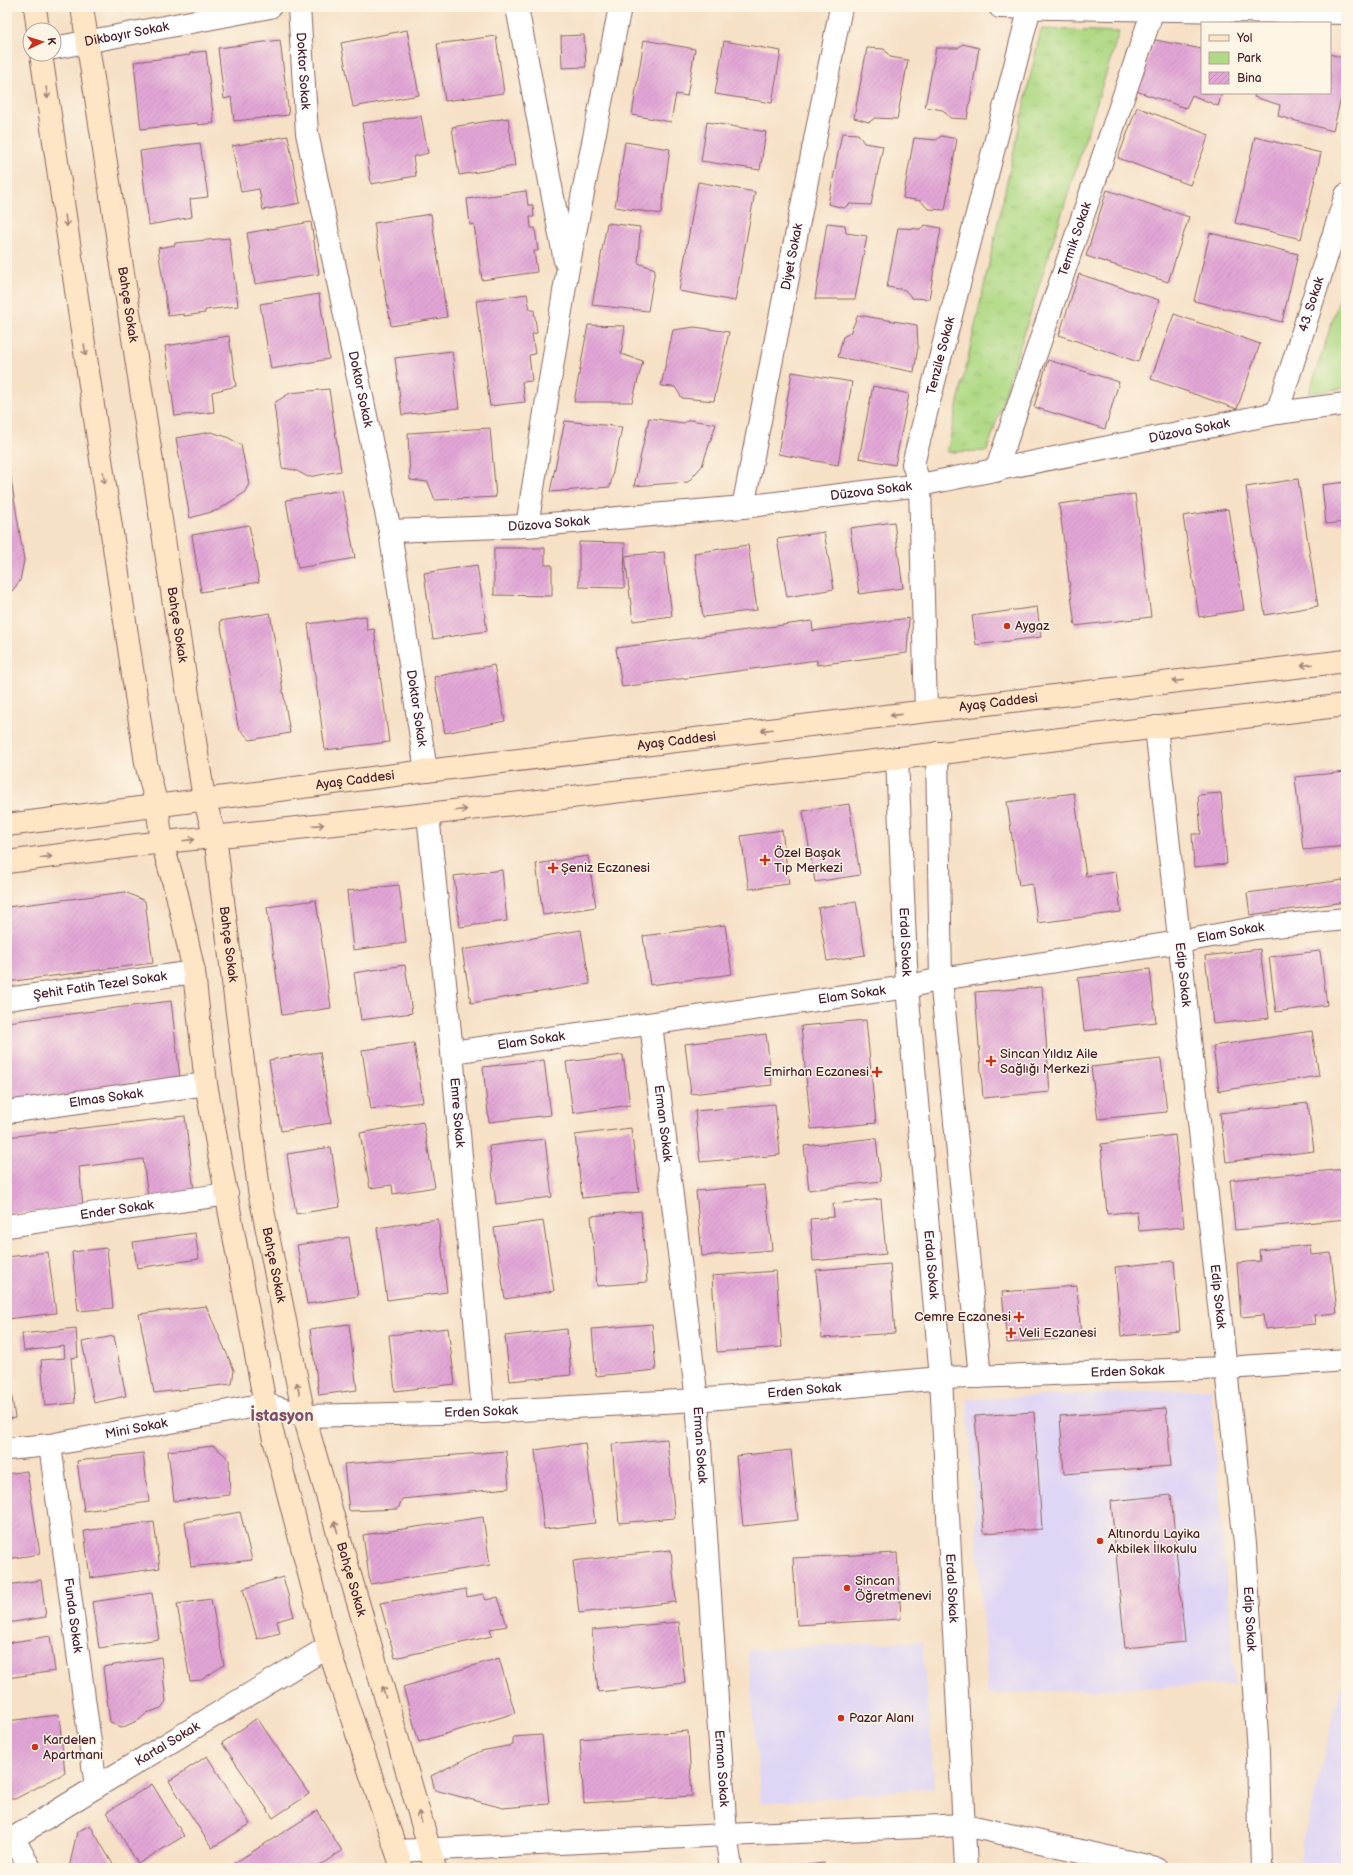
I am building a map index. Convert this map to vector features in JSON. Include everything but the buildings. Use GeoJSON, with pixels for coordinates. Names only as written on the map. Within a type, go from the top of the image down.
{"type":"FeatureCollection","features":[{"type":"Feature","properties":{"kind":"street"},"geometry":{"type":"LineString","coordinates":[[35,7],[37,22]]}},
{"type":"Feature","properties":{"kind":"street","name":"Bahçe Sokak"},"geometry":{"type":"LineString","coordinates":[[82,7],[86,42],[114,212],[204,799],[215,836],[259,1190],[304,1416],[432,1859]]}},
{"type":"Feature","properties":{"kind":"street","name":"Dikbayır Sokak"},"geometry":{"type":"LineString","coordinates":[[62,46],[270,7]]}},
{"type":"Feature","properties":{"kind":"street","name":"Doktor Sokak"},"geometry":{"type":"LineString","coordinates":[[299,7],[307,133],[390,532],[426,771]]}},
{"type":"Feature","properties":{"kind":"street"},"geometry":{"type":"LineString","coordinates":[[517,7],[567,273]]}},
{"type":"Feature","properties":{"kind":"street"},"geometry":{"type":"LineString","coordinates":[[527,526],[567,273],[620,7]]}},
{"type":"Feature","properties":{"kind":"street","name":"Diyet Sokak"},"geometry":{"type":"LineString","coordinates":[[743,506],[841,7]]}},
{"type":"Feature","properties":{"kind":"street"},"geometry":{"type":"LineString","coordinates":[[1000,7],[1346,13]]}},
{"type":"Feature","properties":{"kind":"street","name":"Tenzile Sokak"},"geometry":{"type":"LineString","coordinates":[[926,711],[920,485],[913,464],[1030,7]]}},
{"type":"Feature","properties":{"kind":"street","name":"Termik Sokak"},"geometry":{"type":"LineString","coordinates":[[996,471],[1153,9]]}},
{"type":"Feature","properties":{"kind":"street"},"geometry":{"type":"LineString","coordinates":[[42,62],[146,763],[157,806],[162,843],[177,894],[194,972],[206,1084],[265,1404],[328,1647],[400,1860],[432,1859],[726,1835],[965,1825],[1156,1868]]}},
{"type":"Feature","properties":{"kind":"street","name":"43. Sokak"},"geometry":{"type":"LineString","coordinates":[[1277,413],[1346,195]]}},
{"type":"Feature","properties":{"kind":"street","name":"Düzova Sokak"},"geometry":{"type":"LineString","coordinates":[[390,532],[527,526],[743,506],[920,485],[996,471],[1277,413],[1346,404]]}},
{"type":"Feature","properties":{"kind":"street","name":"Ayaş Caddesi"},"geometry":{"type":"LineString","coordinates":[[7,825],[426,771],[1346,661]]}},
{"type":"Feature","properties":{"kind":"street"},"geometry":{"type":"LineString","coordinates":[[7,862],[215,836],[428,814],[1346,705]]}},
{"type":"Feature","properties":{"kind":"street","name":"Edip Sokak"},"geometry":{"type":"LineString","coordinates":[[1156,728],[1245,1544],[1258,1754],[1261,1868]]}},
{"type":"Feature","properties":{"kind":"street"},"geometry":{"type":"LineString","coordinates":[[937,753],[941,980],[980,1377]]}},
{"type":"Feature","properties":{"kind":"street","name":"Erdal Sokak"},"geometry":{"type":"LineString","coordinates":[[897,758],[907,987],[941,1378],[966,1868]]}},
{"type":"Feature","properties":{"kind":"street","name":"Emre Sokak"},"geometry":{"type":"LineString","coordinates":[[428,814],[452,1052],[483,1412]]}},
{"type":"Feature","properties":{"kind":"street","name":"Elam Sokak"},"geometry":{"type":"LineString","coordinates":[[452,1052],[907,987],[941,980],[1179,942],[1255,928],[1346,919]]}},
{"type":"Feature","properties":{"kind":"street","name":"Şehit Fatih Tezel Sokak"},"geometry":{"type":"LineString","coordinates":[[7,999],[194,972]]}},
{"type":"Feature","properties":{"kind":"street","name":"Erman Sokak"},"geometry":{"type":"LineString","coordinates":[[651,1024],[696,1400],[726,1835],[730,1868]]}},
{"type":"Feature","properties":{"kind":"street","name":"Elmas Sokak"},"geometry":{"type":"LineString","coordinates":[[7,1112],[206,1084]]}},
{"type":"Feature","properties":{"kind":"street","name":"Ender Sokak"},"geometry":{"type":"LineString","coordinates":[[7,1226],[226,1194]]}},
{"type":"Feature","properties":{"kind":"street","name":"Erden Sokak"},"geometry":{"type":"LineString","coordinates":[[265,1404],[304,1416],[483,1412],[696,1400],[941,1378],[1227,1368],[1346,1360]]}},
{"type":"Feature","properties":{"kind":"street","name":"Mini Sokak"},"geometry":{"type":"LineString","coordinates":[[7,1449],[50,1445],[265,1404]]}},
{"type":"Feature","properties":{"kind":"street","name":"Funda Sokak"},"geometry":{"type":"LineString","coordinates":[[50,1445],[96,1786]]}},
{"type":"Feature","properties":{"kind":"street","name":"Kartal Sokak"},"geometry":{"type":"LineString","coordinates":[[11,1841],[96,1786],[328,1647]]}},
{"type":"Feature","properties":{"kind":"street"},"geometry":{"type":"LineString","coordinates":[[11,1841],[14,1868]]}},
{"type":"Feature","properties":{"kind":"street"},"geometry":{"type":"LineString","coordinates":[[11,1841],[30,1868]]}},
{"type":"Feature","properties":{"kind":"shaded area","name":"Altınordu Layika Akbilek İlkokulu"},"geometry":{"type":"Polygon","coordinates":[[[1210,1389],[1235,1684],[988,1694],[967,1399],[1210,1389]]]}},
{"type":"Feature","properties":{"kind":"shaded area"},"geometry":{"type":"Polygon","coordinates":[[[1346,1610],[1346,1868],[1318,1868],[1298,1862],[1342,1681],[1346,1610]]]}},
{"type":"Feature","properties":{"kind":"shaded area","name":"Pazar Alanı"},"geometry":{"type":"Polygon","coordinates":[[[922,1641],[935,1787],[761,1804],[748,1650],[922,1641]]]}},
{"type":"Feature","properties":{"kind":"green space"},"geometry":{"type":"Polygon","coordinates":[[[1041,29],[1119,32],[987,451],[947,452],[1041,29]]]}},
{"type":"Feature","properties":{"kind":"green space"},"geometry":{"type":"Polygon","coordinates":[[[1346,279],[1346,388],[1309,393],[1346,279]]]}},
{"type":"Feature","properties":{"kind":"place","name":"Aygaz"},"geometry":{"type":"Point","coordinates":[1007,626]}},
{"type":"Feature","properties":{"kind":"place","name":"Özel Başak Tıp Merkezi"},"geometry":{"type":"Point","coordinates":[765,860]}},
{"type":"Feature","properties":{"kind":"place","name":"Şeniz Eczanesi"},"geometry":{"type":"Point","coordinates":[553,868]}},
{"type":"Feature","properties":{"kind":"place","name":"Sincan Yıldız Aile Sağlığı Merkezi"},"geometry":{"type":"Point","coordinates":[991,1061]}},
{"type":"Feature","properties":{"kind":"place","name":"Emirhan Eczanesi"},"geometry":{"type":"Point","coordinates":[877,1072]}},
{"type":"Feature","properties":{"kind":"place","name":"Cemre Eczanesi"},"geometry":{"type":"Point","coordinates":[1019,1317]}},
{"type":"Feature","properties":{"kind":"place","name":"Veli Eczanesi"},"geometry":{"type":"Point","coordinates":[1011,1333]}},
{"type":"Feature","properties":{"kind":"place","name":"Altınordu Layika Akbilek İlkokulu"},"geometry":{"type":"Point","coordinates":[1100,1541]}},
{"type":"Feature","properties":{"kind":"place","name":"Sincan Öğretmenevi"},"geometry":{"type":"Point","coordinates":[847,1588]}},
{"type":"Feature","properties":{"kind":"place","name":"Pazar Alanı"},"geometry":{"type":"Point","coordinates":[841,1718]}},
{"type":"Feature","properties":{"kind":"place","name":"Kardelen Apartmanı"},"geometry":{"type":"Point","coordinates":[35,1747]}},
{"type":"Feature","properties":{"kind":"district","name":"İstasyon"},"geometry":{"type":"Point","coordinates":[282,1416]}}]}
